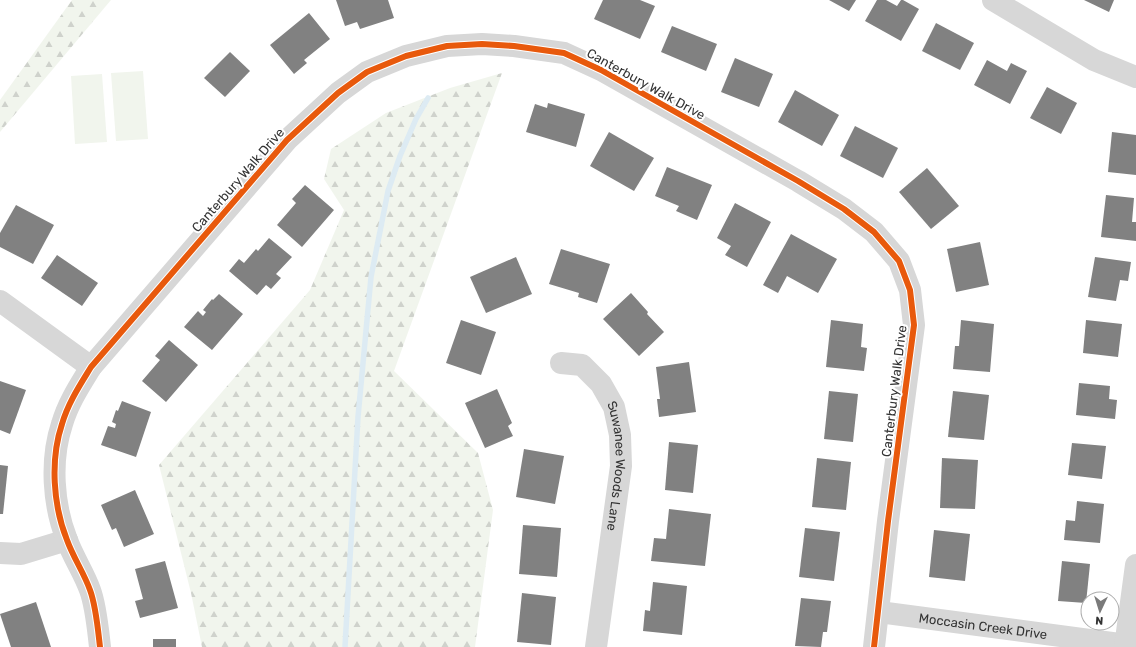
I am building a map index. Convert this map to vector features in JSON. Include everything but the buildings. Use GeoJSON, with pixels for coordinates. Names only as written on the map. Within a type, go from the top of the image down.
{"type":"FeatureCollection","features":[{"type":"Feature","properties":{"kind":"street"},"geometry":{"type":"LineString","coordinates":[[993,0],[1094,60],[1136,77]]}},
{"type":"Feature","properties":{"kind":"street","name":"Canterbury Walk Drive"},"geometry":{"type":"LineString","coordinates":[[100,647],[90,591],[67,540],[59,514],[55,470],[56,446],[62,423],[72,400],[91,366],[287,140],[338,93],[367,72],[406,56],[447,46],[482,44],[514,46],[564,53],[602,70],[798,181],[844,210],[874,232],[899,261],[910,290],[914,325],[888,521],[874,647]]}},
{"type":"Feature","properties":{"kind":"street"},"geometry":{"type":"LineString","coordinates":[[0,301],[91,366]]}},
{"type":"Feature","properties":{"kind":"street","name":"Suwanee Woods Lane"},"geometry":{"type":"LineString","coordinates":[[560,363],[582,365],[601,384],[614,407],[620,435],[621,466],[596,647]]}},
{"type":"Feature","properties":{"kind":"street"},"geometry":{"type":"LineString","coordinates":[[0,553],[21,554],[67,540]]}},
{"type":"Feature","properties":{"kind":"street"},"geometry":{"type":"LineString","coordinates":[[1129,646],[1136,565]]}},
{"type":"Feature","properties":{"kind":"street","name":"Moccasin Creek Drive"},"geometry":{"type":"LineString","coordinates":[[879,612],[1129,646]]}},
{"type":"Feature","properties":{"kind":"green space"},"geometry":{"type":"Polygon","coordinates":[[[72,0],[111,0],[0,132],[0,100],[72,0]]]}},
{"type":"Feature","properties":{"kind":"green space"},"geometry":{"type":"Polygon","coordinates":[[[143,71],[148,139],[116,141],[111,73],[143,71]]]}},
{"type":"Feature","properties":{"kind":"green space"},"geometry":{"type":"Polygon","coordinates":[[[502,73],[394,371],[478,453],[493,510],[475,647],[202,647],[191,593],[159,465],[310,290],[344,210],[324,179],[331,149],[386,113],[450,88],[502,73]]]}},
{"type":"Feature","properties":{"kind":"green space"},"geometry":{"type":"Polygon","coordinates":[[[102,74],[107,142],[75,144],[71,76],[102,74]]]}},
{"type":"Feature","properties":{"kind":"waterway"},"geometry":{"type":"LineString","coordinates":[[345,647],[358,417],[371,277],[388,191],[400,156],[416,119],[428,98]]}},
{"type":"Feature","properties":{"kind":"cycle path"},"geometry":{"type":"LineString","coordinates":[[100,647],[94,603],[85,577],[69,546],[62,526],[56,497],[55,482],[56,452],[62,424],[71,401],[91,367],[287,140],[338,93],[367,72],[406,56],[447,46],[482,44],[514,46],[564,53],[601,70],[798,181],[844,209],[874,232],[899,261],[910,290],[914,325],[888,521],[874,647]]}}]}
